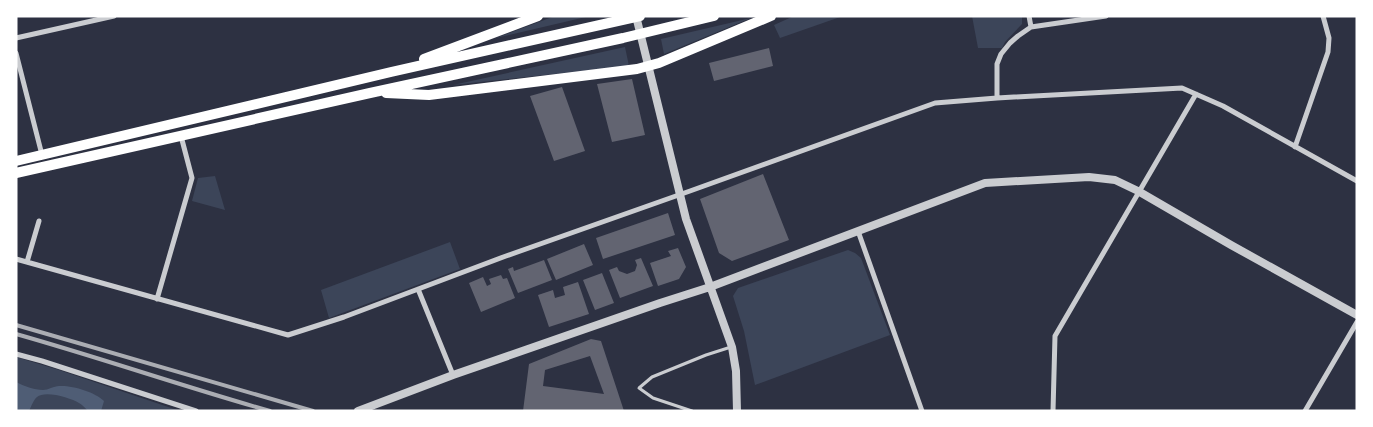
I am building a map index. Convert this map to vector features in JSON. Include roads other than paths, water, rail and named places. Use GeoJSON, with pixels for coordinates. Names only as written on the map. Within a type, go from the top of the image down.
{"type":"FeatureCollection","features":[{"type":"Feature","properties":{"kind":"highway"},"geometry":{"type":"LineString","coordinates":[[391,72],[538,16]]}},
{"type":"Feature","properties":{"kind":"highway"},"geometry":{"type":"LineString","coordinates":[[16,161],[391,72],[640,16]]}},
{"type":"Feature","properties":{"kind":"highway"},"geometry":{"type":"LineString","coordinates":[[16,173],[714,16]]}},
{"type":"Feature","properties":{"kind":"highway"},"geometry":{"type":"LineString","coordinates":[[370,93],[429,95],[637,69],[667,60],[771,16]]}},
{"type":"Feature","properties":{"kind":"street"},"geometry":{"type":"LineString","coordinates":[[16,38],[114,16]]}},
{"type":"Feature","properties":{"kind":"street"},"geometry":{"type":"LineString","coordinates":[[636,16],[686,220],[732,347],[736,371],[737,411]]}},
{"type":"Feature","properties":{"kind":"street"},"geometry":{"type":"LineString","coordinates":[[1028,16],[1031,26]]}},
{"type":"Feature","properties":{"kind":"street"},"geometry":{"type":"LineString","coordinates":[[997,98],[997,64],[1001,54],[1010,43],[1031,26],[1106,16]]}},
{"type":"Feature","properties":{"kind":"street"},"geometry":{"type":"LineString","coordinates":[[1295,147],[1328,52],[1330,38],[1323,16]]}},
{"type":"Feature","properties":{"kind":"street"},"geometry":{"type":"LineString","coordinates":[[16,53],[42,155]]}},
{"type":"Feature","properties":{"kind":"street"},"geometry":{"type":"LineString","coordinates":[[16,259],[288,335],[344,317],[506,256],[935,103],[997,98],[1182,88],[1223,106],[1357,181]]}},
{"type":"Feature","properties":{"kind":"street"},"geometry":{"type":"LineString","coordinates":[[1053,411],[1055,336],[1196,94]]}},
{"type":"Feature","properties":{"kind":"street"},"geometry":{"type":"LineString","coordinates":[[157,299],[192,178],[181,136]]}},
{"type":"Feature","properties":{"kind":"street"},"geometry":{"type":"LineString","coordinates":[[358,411],[453,375],[710,287],[985,183],[1094,178],[1115,180],[1138,191],[1357,315]]}},
{"type":"Feature","properties":{"kind":"street"},"geometry":{"type":"LineString","coordinates":[[27,262],[39,221]]}},
{"type":"Feature","properties":{"kind":"street"},"geometry":{"type":"LineString","coordinates":[[858,231],[922,411]]}},
{"type":"Feature","properties":{"kind":"street"},"geometry":{"type":"LineString","coordinates":[[418,289],[453,375]]}},
{"type":"Feature","properties":{"kind":"street"},"geometry":{"type":"LineString","coordinates":[[1305,411],[1357,322]]}},
{"type":"Feature","properties":{"kind":"street"},"geometry":{"type":"LineString","coordinates":[[16,354],[196,411]]}},
{"type":"Feature","properties":{"kind":"lane"},"geometry":{"type":"LineString","coordinates":[[692,411],[653,398],[639,388],[652,378],[706,355],[732,347]]}},
{"type":"Feature","properties":{"kind":"railway"},"geometry":{"type":"LineString","coordinates":[[16,325],[313,411]]}},
{"type":"Feature","properties":{"kind":"railway"},"geometry":{"type":"LineString","coordinates":[[16,334],[270,411]]}}]}
